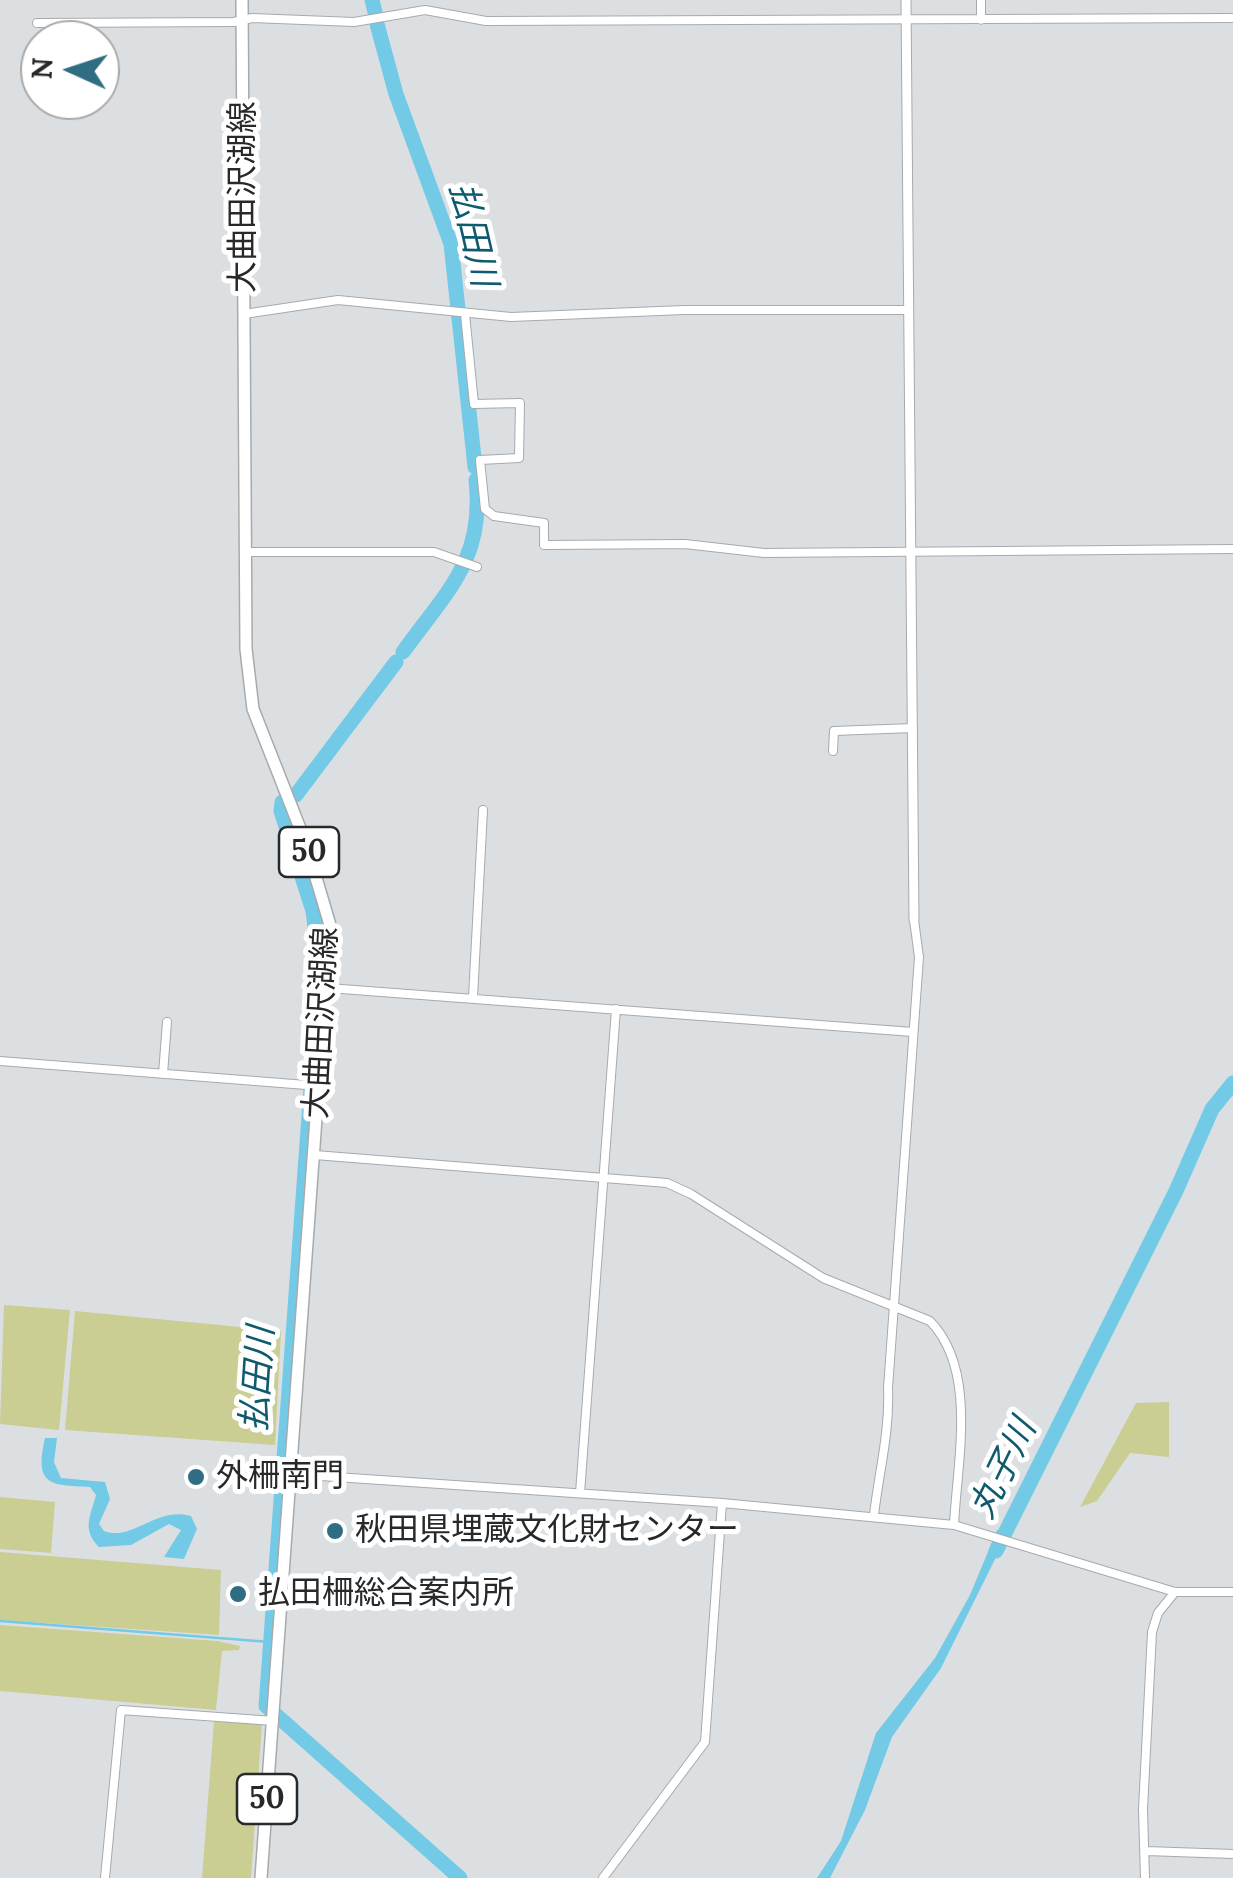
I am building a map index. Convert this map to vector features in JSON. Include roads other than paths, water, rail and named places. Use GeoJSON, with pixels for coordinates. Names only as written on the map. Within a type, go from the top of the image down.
{"type":"FeatureCollection","features":[{"type":"Feature","properties":{"kind":"main road","name":"大曲田沢湖線"},"geometry":{"type":"LineString","coordinates":[[242,0],[249,552],[246,649],[253,709],[306,840],[330,925],[261,1878]]}},
{"type":"Feature","properties":{"kind":"street"},"geometry":{"type":"LineString","coordinates":[[874,1515],[882,1445],[890,1430],[893,1304],[919,957],[914,920],[906,0]]}},
{"type":"Feature","properties":{"kind":"street"},"geometry":{"type":"LineString","coordinates":[[981,0],[981,20]]}},
{"type":"Feature","properties":{"kind":"street"},"geometry":{"type":"LineString","coordinates":[[120,22],[354,22],[425,10],[486,21],[1233,18]]}},
{"type":"Feature","properties":{"kind":"street"},"geometry":{"type":"LineString","coordinates":[[244,314],[338,300],[511,318],[684,310],[908,310]]}},
{"type":"Feature","properties":{"kind":"street"},"geometry":{"type":"LineString","coordinates":[[465,314],[474,404],[520,403],[519,458],[480,460],[485,509],[494,516],[544,522],[544,545],[685,544],[764,553],[1233,549]]}},
{"type":"Feature","properties":{"kind":"street"},"geometry":{"type":"LineString","coordinates":[[249,552],[434,552],[478,566]]}},
{"type":"Feature","properties":{"kind":"street"},"geometry":{"type":"LineString","coordinates":[[832,751],[834,731],[912,728]]}},
{"type":"Feature","properties":{"kind":"street"},"geometry":{"type":"LineString","coordinates":[[473,997],[483,810]]}},
{"type":"Feature","properties":{"kind":"street"},"geometry":{"type":"LineString","coordinates":[[328,988],[913,1032]]}},
{"type":"Feature","properties":{"kind":"street"},"geometry":{"type":"LineString","coordinates":[[580,1493],[616,1009]]}},
{"type":"Feature","properties":{"kind":"street"},"geometry":{"type":"LineString","coordinates":[[163,1074],[166,1022]]}},
{"type":"Feature","properties":{"kind":"street"},"geometry":{"type":"LineString","coordinates":[[0,1061],[321,1086]]}},
{"type":"Feature","properties":{"kind":"street"},"geometry":{"type":"LineString","coordinates":[[315,1155],[603,1177],[680,1188],[823,1278],[930,1321],[956,1363],[957,1526]]}},
{"type":"Feature","properties":{"kind":"street"},"geometry":{"type":"LineString","coordinates":[[291,1474],[874,1515],[957,1526],[1174,1592],[1233,1592]]}},
{"type":"Feature","properties":{"kind":"street"},"geometry":{"type":"LineString","coordinates":[[603,1878],[706,1742],[722,1503]]}},
{"type":"Feature","properties":{"kind":"street"},"geometry":{"type":"LineString","coordinates":[[1144,1878],[1143,1809],[1152,1632],[1158,1613],[1174,1592]]}},
{"type":"Feature","properties":{"kind":"street"},"geometry":{"type":"LineString","coordinates":[[105,1878],[121,1710],[274,1717]]}},
{"type":"Feature","properties":{"kind":"street"},"geometry":{"type":"LineString","coordinates":[[1146,1852],[1233,1854]]}},
{"type":"Feature","properties":{"kind":"water"},"geometry":{"type":"Polygon","coordinates":[[[45,1438],[57,1438],[54,1462],[61,1478],[105,1482],[110,1499],[99,1524],[104,1531],[124,1532],[167,1516],[191,1516],[197,1529],[184,1559],[164,1557],[181,1530],[169,1524],[131,1545],[99,1547],[89,1528],[96,1495],[90,1487],[48,1480],[42,1466],[45,1438]]]}},
{"type":"Feature","properties":{"kind":"water"},"geometry":{"type":"Polygon","coordinates":[[[997,1530],[1008,1533],[941,1668],[892,1737],[865,1810],[830,1878],[817,1878],[841,1841],[876,1733],[935,1658],[970,1595],[997,1530]]]}},
{"type":"Feature","properties":{"kind":"waterway","name":"払田川"},"geometry":{"type":"LineString","coordinates":[[372,0],[375,12]]}},
{"type":"Feature","properties":{"kind":"waterway","name":"払田川"},"geometry":{"type":"LineString","coordinates":[[377,24],[396,94],[451,244],[475,467]]}},
{"type":"Feature","properties":{"kind":"waterway","name":"払田川"},"geometry":{"type":"LineString","coordinates":[[403,652],[459,574],[468,554],[477,508],[476,480]]}},
{"type":"Feature","properties":{"kind":"waterway","name":"払田川"},"geometry":{"type":"LineString","coordinates":[[296,795],[396,662]]}},
{"type":"Feature","properties":{"kind":"waterway","name":"払田川"},"geometry":{"type":"LineString","coordinates":[[282,802],[281,811],[313,911],[320,965],[266,1706],[460,1878]]}},
{"type":"Feature","properties":{"kind":"waterway","name":"丸子川"},"geometry":{"type":"LineString","coordinates":[[996,1551],[1176,1191],[1212,1109],[1233,1083]]}},
{"type":"Feature","properties":{"kind":"waterway"},"geometry":{"type":"LineString","coordinates":[[0,1621],[270,1642]]}},
{"type":"Feature","properties":{"kind":"place","name":"外柵南門"},"geometry":{"type":"Point","coordinates":[196,1477]}},
{"type":"Feature","properties":{"kind":"place","name":"秋田県埋蔵文化財センター"},"geometry":{"type":"Point","coordinates":[335,1531]}},
{"type":"Feature","properties":{"kind":"place","name":"払田柵総合案内所"},"geometry":{"type":"Point","coordinates":[238,1594]}}]}
